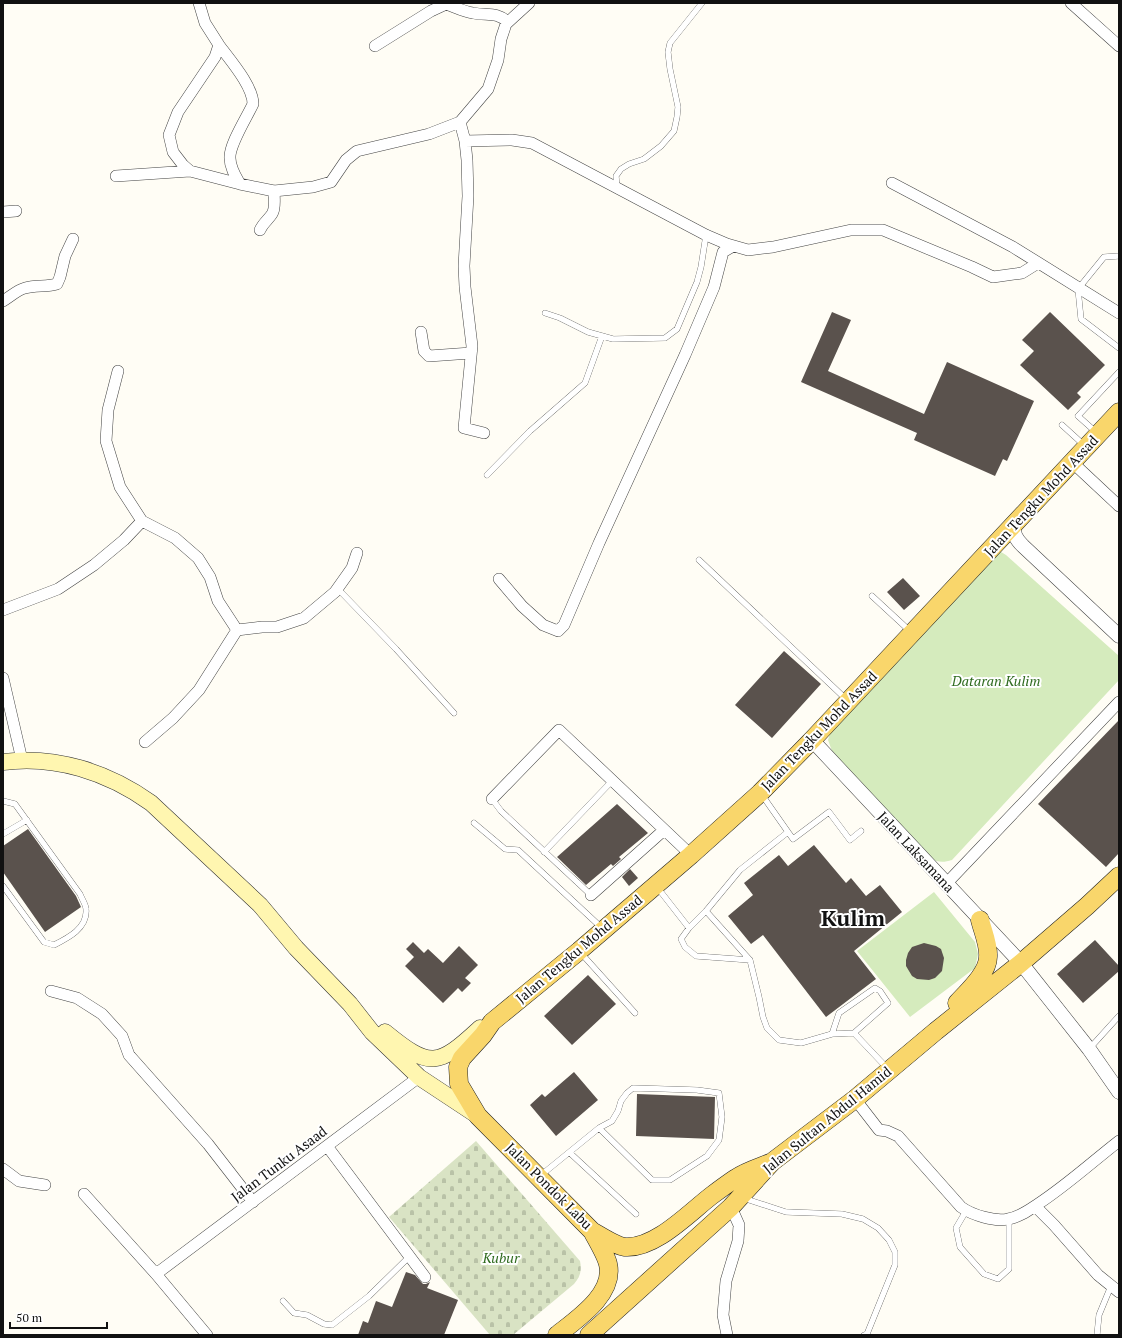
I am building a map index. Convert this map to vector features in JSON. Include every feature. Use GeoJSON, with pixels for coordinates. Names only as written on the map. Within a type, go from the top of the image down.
{"type":"FeatureCollection","features":[{"type":"Feature","properties":{"kind":"main road","name":"Jalan Tengku Mohd Assad"},"geometry":{"type":"LineString","coordinates":[[478,1116],[459,1084],[458,1067],[462,1058],[483,1035],[492,1022],[579,951],[760,793],[812,740],[1119,412]]}},
{"type":"Feature","properties":{"kind":"main road"},"geometry":{"type":"LineString","coordinates":[[3,762],[22,760],[71,765],[119,783],[137,793],[176,825],[201,851],[260,905],[296,948],[350,1004]]}},
{"type":"Feature","properties":{"kind":"main road","name":"Jalan Sultan Abdul Hamid"},"geometry":{"type":"LineString","coordinates":[[589,1335],[735,1202],[772,1162],[855,1099],[889,1069],[1021,964],[1119,876]]}},
{"type":"Feature","properties":{"kind":"main road"},"geometry":{"type":"LineString","coordinates":[[936,1031],[954,1006],[986,968],[989,959],[988,951],[980,920]]}},
{"type":"Feature","properties":{"kind":"main road","name":"Jalan Tengku Mohd Assad"},"geometry":{"type":"LineString","coordinates":[[350,1004],[409,1050],[421,1056],[432,1059],[448,1055],[480,1027],[492,1022]]}},
{"type":"Feature","properties":{"kind":"main road","name":"Jalan Pondok Labu"},"geometry":{"type":"LineString","coordinates":[[350,1004],[372,1032],[420,1077],[478,1116],[592,1231],[625,1247],[646,1243],[669,1231],[712,1195],[737,1177],[772,1162]]}},
{"type":"Feature","properties":{"kind":"main road"},"geometry":{"type":"LineString","coordinates":[[557,1335],[587,1311],[605,1289],[608,1276],[608,1264],[592,1231]]}},
{"type":"Feature","properties":{"kind":"street"},"geometry":{"type":"LineString","coordinates":[[199,3],[205,23],[250,88],[253,97],[253,104],[231,149],[230,159],[235,175],[240,184]]}},
{"type":"Feature","properties":{"kind":"street"},"geometry":{"type":"LineString","coordinates":[[116,176],[190,171],[274,191],[313,187],[331,182],[346,160],[357,151],[429,134],[460,122],[488,88],[498,60],[501,38],[506,24],[529,3]]}},
{"type":"Feature","properties":{"kind":"street"},"geometry":{"type":"LineString","coordinates":[[1071,3],[1119,46]]}},
{"type":"Feature","properties":{"kind":"street"},"geometry":{"type":"LineString","coordinates":[[375,46],[431,11],[446,4],[472,13],[496,15],[502,17],[508,22]]}},
{"type":"Feature","properties":{"kind":"street"},"geometry":{"type":"LineString","coordinates":[[190,171],[183,165],[173,152],[169,135],[178,112],[215,57],[219,45]]}},
{"type":"Feature","properties":{"kind":"street"},"geometry":{"type":"LineString","coordinates":[[460,122],[465,141],[467,160],[468,196],[464,266],[472,346],[464,428],[484,433]]}},
{"type":"Feature","properties":{"kind":"street"},"geometry":{"type":"LineString","coordinates":[[465,141],[512,140],[532,143],[706,235],[730,245],[748,250],[773,247],[851,230],[883,230],[958,260],[993,277],[1022,273],[1038,263]]}},
{"type":"Feature","properties":{"kind":"street"},"geometry":{"type":"LineString","coordinates":[[892,183],[1013,248],[1119,313]]}},
{"type":"Feature","properties":{"kind":"street"},"geometry":{"type":"LineString","coordinates":[[260,230],[263,223],[272,213],[274,205],[274,191]]}},
{"type":"Feature","properties":{"kind":"street"},"geometry":{"type":"LineString","coordinates":[[3,212],[16,211]]}},
{"type":"Feature","properties":{"kind":"street"},"geometry":{"type":"LineString","coordinates":[[3,301],[24,288],[52,286],[57,284],[65,256],[73,239]]}},
{"type":"Feature","properties":{"kind":"street"},"geometry":{"type":"LineString","coordinates":[[500,579],[522,606],[547,626],[558,631],[564,625],[599,543],[685,355],[714,286],[723,252],[730,245]]}},
{"type":"Feature","properties":{"kind":"street"},"geometry":{"type":"LineString","coordinates":[[421,332],[424,351],[428,356],[471,353]]}},
{"type":"Feature","properties":{"kind":"street"},"geometry":{"type":"LineString","coordinates":[[118,371],[108,410],[106,441],[120,487],[142,520],[175,538],[198,558],[210,577],[218,601],[237,630]]}},
{"type":"Feature","properties":{"kind":"street"},"geometry":{"type":"LineString","coordinates":[[1072,462],[1119,506]]}},
{"type":"Feature","properties":{"kind":"street"},"geometry":{"type":"LineString","coordinates":[[3,610],[58,589],[94,565],[124,540],[142,520]]}},
{"type":"Feature","properties":{"kind":"street"},"geometry":{"type":"LineString","coordinates":[[1014,525],[1013,533],[1022,546],[1119,636]]}},
{"type":"Feature","properties":{"kind":"street"},"geometry":{"type":"LineString","coordinates":[[237,630],[277,627],[304,618],[338,589],[352,568],[357,553]]}},
{"type":"Feature","properties":{"kind":"street"},"geometry":{"type":"LineString","coordinates":[[145,742],[173,718],[199,690],[237,630]]}},
{"type":"Feature","properties":{"kind":"street"},"geometry":{"type":"LineString","coordinates":[[3,678],[22,760]]}},
{"type":"Feature","properties":{"kind":"street"},"geometry":{"type":"LineString","coordinates":[[946,884],[1119,702]]}},
{"type":"Feature","properties":{"kind":"street"},"geometry":{"type":"LineString","coordinates":[[492,798],[559,730],[691,854]]}},
{"type":"Feature","properties":{"kind":"street","name":"Jalan Laksamana"},"geometry":{"type":"LineString","coordinates":[[812,740],[1021,964],[1089,1049],[1119,1092]]}},
{"type":"Feature","properties":{"kind":"street"},"geometry":{"type":"LineString","coordinates":[[591,896],[664,830]]}},
{"type":"Feature","properties":{"kind":"street"},"geometry":{"type":"LineString","coordinates":[[51,990],[77,998],[102,1014],[122,1036],[129,1055],[208,1144],[253,1202]]}},
{"type":"Feature","properties":{"kind":"street","name":"Jalan Tunku Asaad"},"geometry":{"type":"LineString","coordinates":[[156,1274],[420,1077]]}},
{"type":"Feature","properties":{"kind":"street"},"geometry":{"type":"LineString","coordinates":[[855,1099],[879,1130],[887,1131],[898,1136],[956,1202],[966,1211],[997,1220],[1019,1216],[1054,1194],[1119,1141]]}},
{"type":"Feature","properties":{"kind":"street"},"geometry":{"type":"LineString","coordinates":[[327,1146],[425,1277]]}},
{"type":"Feature","properties":{"kind":"street"},"geometry":{"type":"LineString","coordinates":[[3,1168],[19,1181],[45,1186]]}},
{"type":"Feature","properties":{"kind":"street"},"geometry":{"type":"LineString","coordinates":[[84,1194],[156,1274],[207,1335]]}},
{"type":"Feature","properties":{"kind":"street"},"geometry":{"type":"LineString","coordinates":[[727,1335],[723,1315],[726,1281],[738,1242],[739,1224],[735,1202]]}},
{"type":"Feature","properties":{"kind":"street"},"geometry":{"type":"LineString","coordinates":[[1035,1206],[1054,1224],[1098,1275],[1115,1289]]}},
{"type":"Feature","properties":{"kind":"lane"},"geometry":{"type":"LineString","coordinates":[[617,188],[616,176],[621,169],[629,164],[644,159],[661,146],[674,131],[678,106],[668,52],[670,43],[702,3]]}},
{"type":"Feature","properties":{"kind":"lane"},"geometry":{"type":"LineString","coordinates":[[545,313],[560,318],[588,332],[613,339],[665,338],[677,329],[699,275],[706,235]]}},
{"type":"Feature","properties":{"kind":"lane"},"geometry":{"type":"LineString","coordinates":[[1119,256],[1104,257],[1078,289],[1081,319],[1119,348]]}},
{"type":"Feature","properties":{"kind":"lane"},"geometry":{"type":"LineString","coordinates":[[487,476],[530,431],[585,384],[602,336]]}},
{"type":"Feature","properties":{"kind":"lane"},"geometry":{"type":"LineString","coordinates":[[1098,434],[1078,416],[1119,372]]}},
{"type":"Feature","properties":{"kind":"lane"},"geometry":{"type":"LineString","coordinates":[[1062,425],[1086,448]]}},
{"type":"Feature","properties":{"kind":"lane"},"geometry":{"type":"LineString","coordinates":[[699,560],[848,701]]}},
{"type":"Feature","properties":{"kind":"lane"},"geometry":{"type":"LineString","coordinates":[[338,589],[454,712]]}},
{"type":"Feature","properties":{"kind":"lane"},"geometry":{"type":"LineString","coordinates":[[872,596],[912,633]]}},
{"type":"Feature","properties":{"kind":"lane"},"geometry":{"type":"LineString","coordinates":[[544,852],[612,780]]}},
{"type":"Feature","properties":{"kind":"lane"},"geometry":{"type":"LineString","coordinates":[[760,793],[793,839],[829,812],[850,840],[861,831]]}},
{"type":"Feature","properties":{"kind":"lane"},"geometry":{"type":"LineString","coordinates":[[492,798],[501,811],[591,896]]}},
{"type":"Feature","properties":{"kind":"lane"},"geometry":{"type":"LineString","coordinates":[[3,801],[15,804],[80,894],[86,909],[84,924],[69,937],[54,945],[44,942],[3,886]]}},
{"type":"Feature","properties":{"kind":"lane"},"geometry":{"type":"LineString","coordinates":[[3,834],[27,820]]}},
{"type":"Feature","properties":{"kind":"lane"},"geometry":{"type":"LineString","coordinates":[[474,823],[505,849],[518,850],[604,929]]}},
{"type":"Feature","properties":{"kind":"lane"},"geometry":{"type":"LineString","coordinates":[[750,960],[696,956],[685,947],[681,939],[740,870],[788,832]]}},
{"type":"Feature","properties":{"kind":"lane"},"geometry":{"type":"LineString","coordinates":[[655,885],[689,928]]}},
{"type":"Feature","properties":{"kind":"lane"},"geometry":{"type":"LineString","coordinates":[[706,911],[750,960],[763,1017],[767,1028],[779,1040],[801,1043],[832,1034],[854,1033],[888,1003],[880,990],[875,988],[839,1014],[832,1034]]}},
{"type":"Feature","properties":{"kind":"lane"},"geometry":{"type":"LineString","coordinates":[[579,951],[635,1013]]}},
{"type":"Feature","properties":{"kind":"lane"},"geometry":{"type":"LineString","coordinates":[[1089,1049],[1119,1016]]}},
{"type":"Feature","properties":{"kind":"lane"},"geometry":{"type":"LineString","coordinates":[[854,1033],[889,1069]]}},
{"type":"Feature","properties":{"kind":"lane"},"geometry":{"type":"LineString","coordinates":[[539,1176],[570,1153],[599,1128],[612,1121],[618,1111],[621,1101],[633,1088],[697,1090],[719,1093],[722,1117],[719,1140],[707,1156],[670,1180],[652,1180],[599,1128]]}},
{"type":"Feature","properties":{"kind":"lane"},"geometry":{"type":"LineString","coordinates":[[570,1153],[636,1214]]}},
{"type":"Feature","properties":{"kind":"lane"},"geometry":{"type":"LineString","coordinates":[[735,1202],[786,1212],[842,1214],[863,1219],[878,1228],[890,1240],[895,1252],[895,1265],[867,1334],[864,1335]]}},
{"type":"Feature","properties":{"kind":"lane"},"geometry":{"type":"LineString","coordinates":[[966,1211],[956,1228],[960,1247],[984,1274],[998,1279],[1009,1269],[1009,1219]]}},
{"type":"Feature","properties":{"kind":"lane"},"geometry":{"type":"LineString","coordinates":[[283,1301],[294,1313],[307,1315],[324,1324],[332,1325],[368,1296],[410,1256]]}},
{"type":"Feature","properties":{"kind":"lane"},"geometry":{"type":"LineString","coordinates":[[1097,1335],[1099,1316],[1115,1289]]}},
{"type":"Feature","properties":{"kind":"green space","name":"Dataran Kulim"},"geometry":{"type":"Polygon","coordinates":[[[1001,552],[1119,656],[1119,680],[952,860],[946,862],[938,861],[930,859],[832,751],[828,740],[831,730],[995,553],[1001,552]]]}},
{"type":"Feature","properties":{"kind":"green space"},"geometry":{"type":"Polygon","coordinates":[[[934,892],[975,942],[978,954],[975,968],[910,1017],[857,951],[934,892]]]}},
{"type":"Feature","properties":{"kind":"green space","name":"Kubur"},"geometry":{"type":"Polygon","coordinates":[[[476,1141],[580,1261],[580,1274],[574,1284],[513,1335],[490,1335],[389,1217],[476,1141]]]}},
{"type":"Feature","properties":{"kind":"building"},"geometry":{"type":"Polygon","coordinates":[[[832,312],[851,320],[828,371],[924,414],[947,362],[1034,401],[1007,461],[1003,459],[995,476],[914,440],[917,433],[801,382],[832,312]]]}},
{"type":"Feature","properties":{"kind":"building"},"geometry":{"type":"Polygon","coordinates":[[[1050,312],[1105,365],[1077,393],[1081,397],[1068,410],[1020,365],[1034,351],[1022,340],[1050,312]]]}},
{"type":"Feature","properties":{"kind":"building"},"geometry":{"type":"Polygon","coordinates":[[[903,578],[920,596],[904,610],[887,592],[903,578]]]}},
{"type":"Feature","properties":{"kind":"building"},"geometry":{"type":"Polygon","coordinates":[[[784,651],[821,684],[772,738],[735,705],[784,651]]]}},
{"type":"Feature","properties":{"kind":"building"},"geometry":{"type":"Polygon","coordinates":[[[1119,720],[1119,853],[1106,867],[1038,804],[1119,720]]]}},
{"type":"Feature","properties":{"kind":"building"},"geometry":{"type":"Polygon","coordinates":[[[617,804],[648,833],[619,857],[621,859],[613,866],[611,864],[586,885],[557,857],[617,804]]]}},
{"type":"Feature","properties":{"kind":"building"},"geometry":{"type":"Polygon","coordinates":[[[28,829],[76,896],[81,907],[45,932],[3,872],[3,846],[28,829]]]}},
{"type":"Feature","properties":{"kind":"building"},"geometry":{"type":"Polygon","coordinates":[[[814,845],[846,883],[851,878],[866,896],[880,885],[902,912],[854,951],[876,979],[826,1017],[763,935],[751,944],[728,916],[753,895],[744,883],[779,855],[788,866],[814,845]]]}},
{"type":"Feature","properties":{"kind":"building"},"geometry":{"type":"Polygon","coordinates":[[[630,869],[638,878],[629,886],[622,877],[630,869]]]}},
{"type":"Feature","properties":{"kind":"building"},"geometry":{"type":"Polygon","coordinates":[[[1095,940],[1119,966],[1119,971],[1083,1003],[1057,974],[1095,940]]]}},
{"type":"Feature","properties":{"kind":"building"},"geometry":{"type":"Polygon","coordinates":[[[413,942],[424,953],[428,949],[443,963],[459,946],[478,965],[465,978],[471,983],[462,992],[458,988],[443,1003],[405,966],[414,957],[406,949],[413,942]]]}},
{"type":"Feature","properties":{"kind":"building"},"geometry":{"type":"Polygon","coordinates":[[[924,943],[941,949],[944,958],[942,971],[935,978],[929,980],[917,979],[912,976],[906,966],[908,953],[912,947],[924,943]]]}},
{"type":"Feature","properties":{"kind":"building"},"geometry":{"type":"Polygon","coordinates":[[[588,975],[616,1004],[572,1045],[544,1016],[588,975]]]}},
{"type":"Feature","properties":{"kind":"building"},"geometry":{"type":"Polygon","coordinates":[[[574,1072],[598,1100],[556,1136],[530,1105],[542,1094],[545,1097],[574,1072]]]}},
{"type":"Feature","properties":{"kind":"building"},"geometry":{"type":"Polygon","coordinates":[[[637,1094],[715,1097],[714,1139],[636,1136],[637,1094]]]}},
{"type":"Feature","properties":{"kind":"building"},"geometry":{"type":"Polygon","coordinates":[[[406,1272],[415,1275],[423,1284],[430,1282],[427,1288],[458,1300],[444,1335],[358,1335],[363,1321],[368,1323],[376,1301],[392,1307],[406,1272]]]}},
{"type":"Feature","properties":{"kind":"district","name":"Kulim"},"geometry":{"type":"Point","coordinates":[853,918]}}]}
